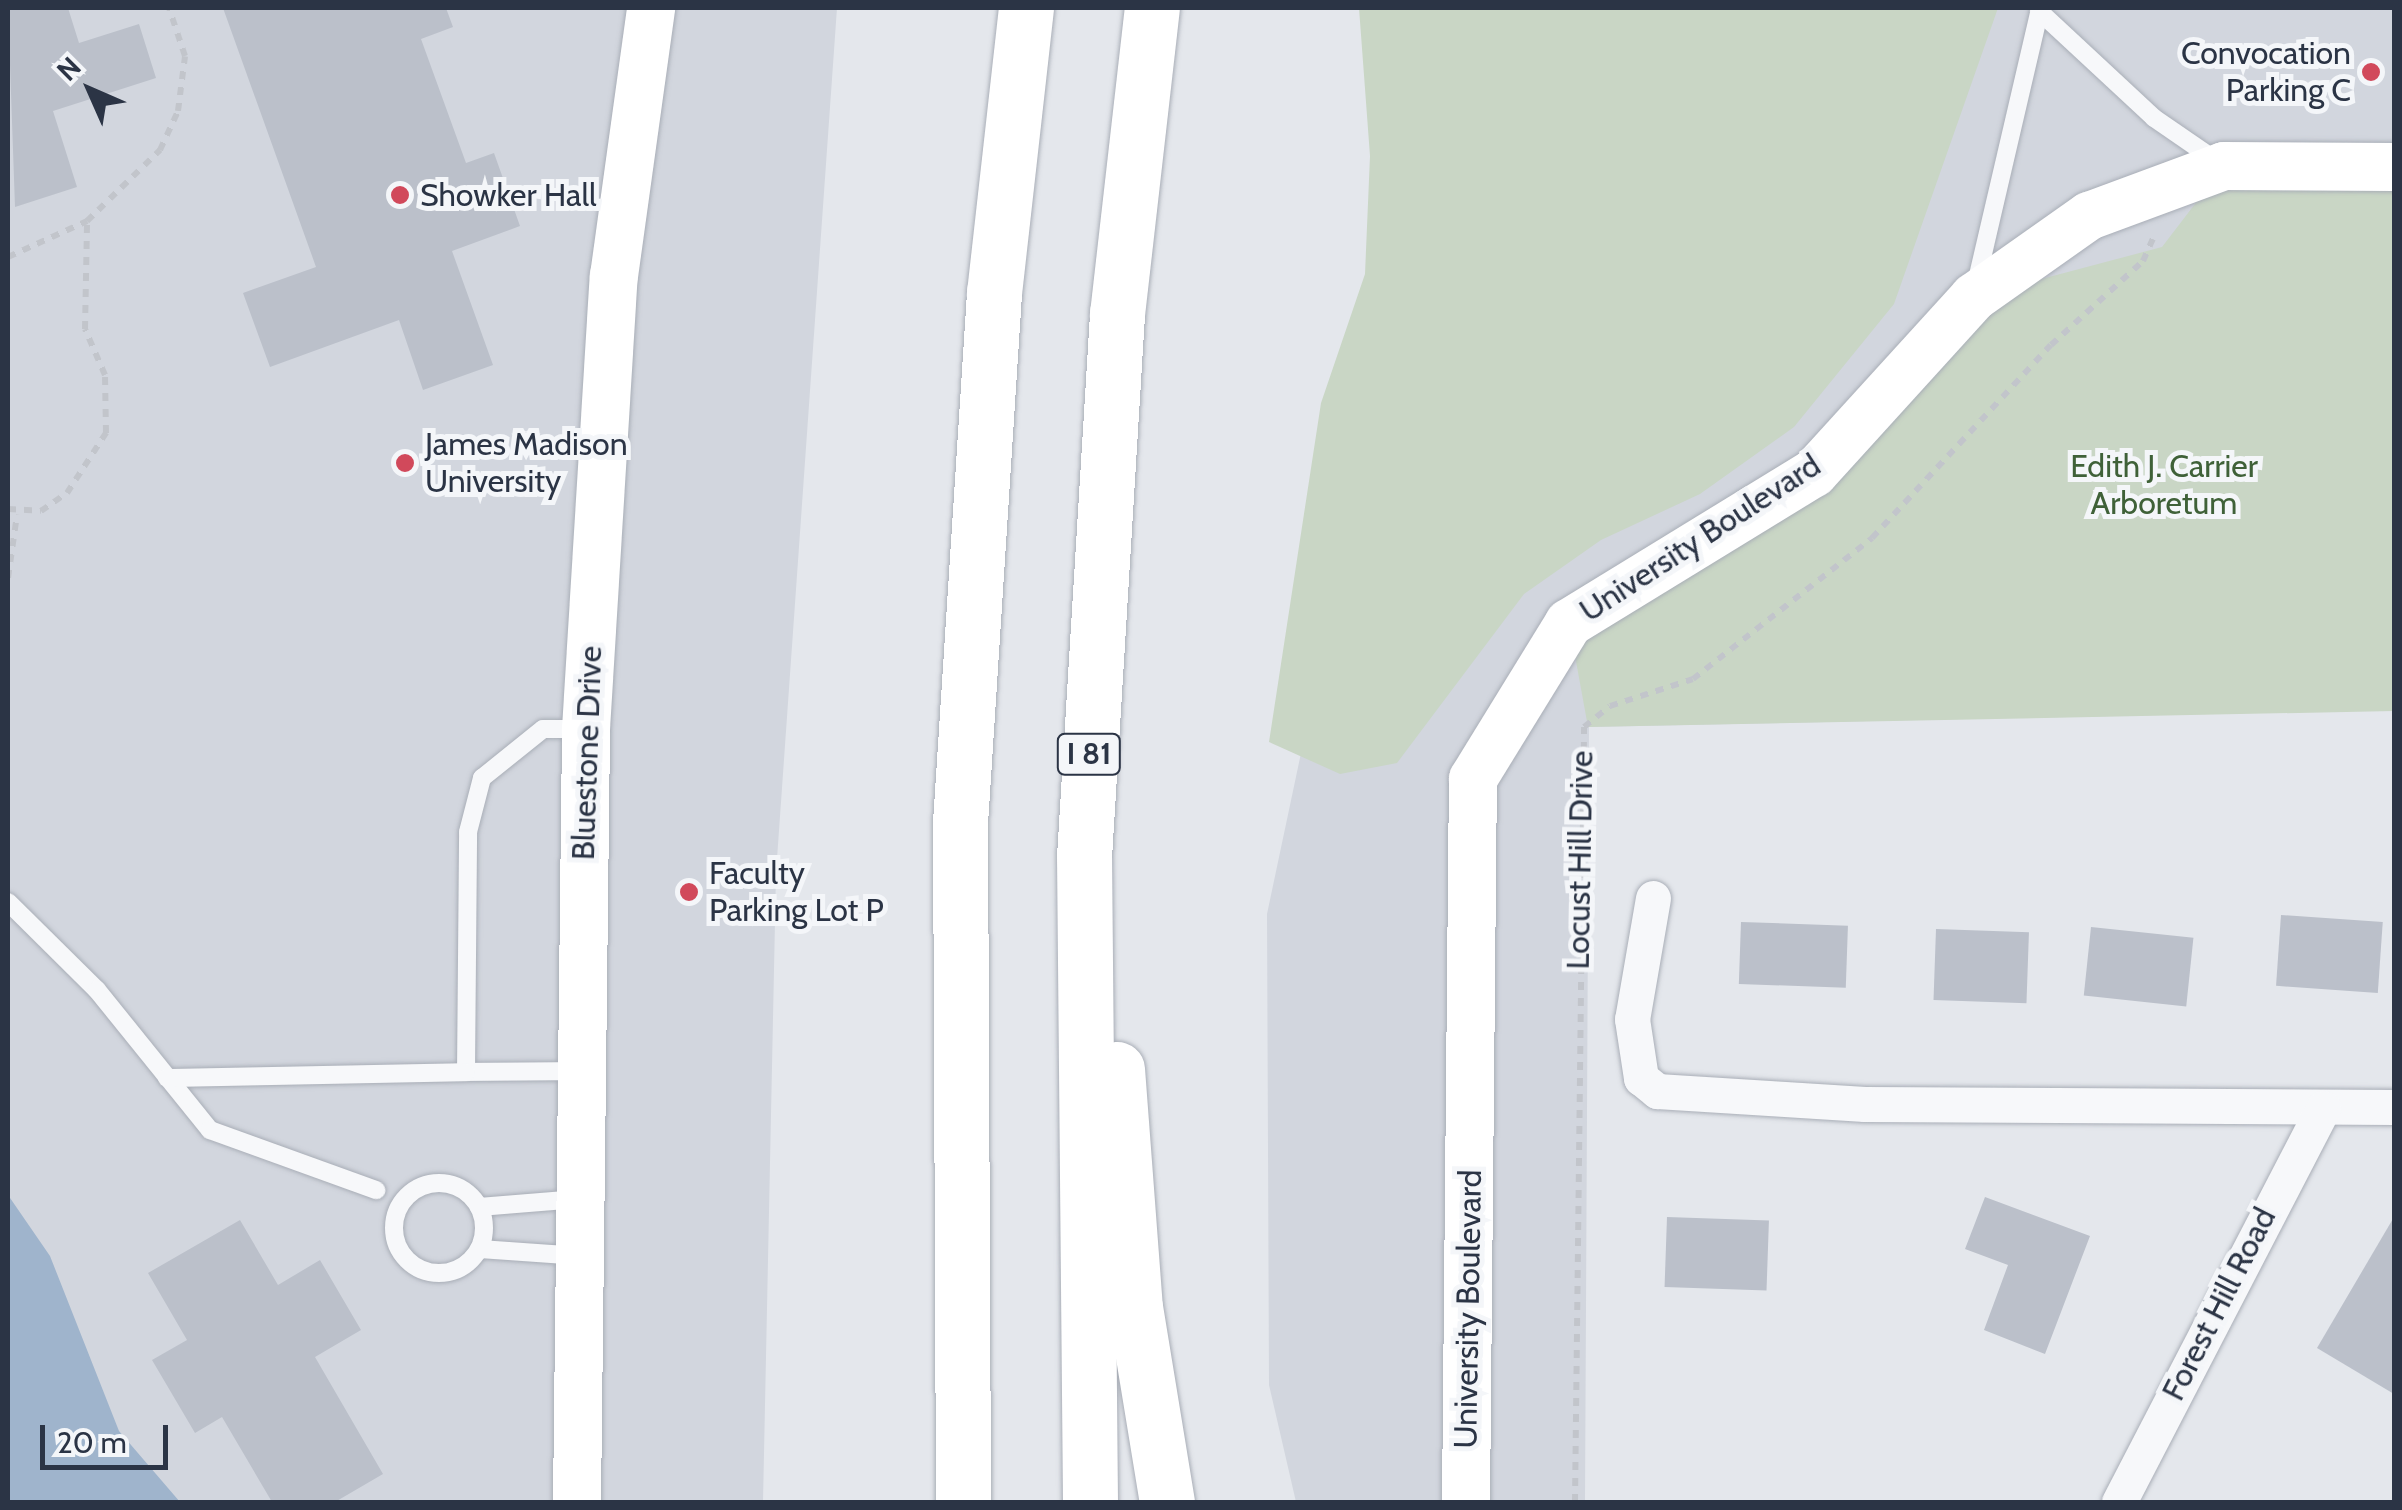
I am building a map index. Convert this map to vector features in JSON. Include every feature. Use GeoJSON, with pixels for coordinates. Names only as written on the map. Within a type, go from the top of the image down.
{"type":"FeatureCollection","features":[{"type":"Feature","properties":{"kind":"highway"},"geometry":{"type":"LineString","coordinates":[[952,1502],[960,806],[994,292],[1026,8]]}},
{"type":"Feature","properties":{"kind":"highway","name":"I 81"},"geometry":{"type":"LineString","coordinates":[[1090,1502],[1082,1082],[1099,548],[1152,8]]}},
{"type":"Feature","properties":{"kind":"highway"},"geometry":{"type":"LineString","coordinates":[[1099,548],[1119,1131],[1166,1502]]}},
{"type":"Feature","properties":{"kind":"highway"},"geometry":{"type":"LineString","coordinates":[[957,1168],[963,1502]]}},
{"type":"Feature","properties":{"kind":"street","name":"Bluestone Drive"},"geometry":{"type":"LineString","coordinates":[[578,1502],[586,729],[614,276],[651,8]]}},
{"type":"Feature","properties":{"kind":"street","name":"University Boulevard"},"geometry":{"type":"LineString","coordinates":[[1466,1502],[1472,779],[1569,623],[1814,472],[1974,297],[2089,216],[2224,166],[2394,167]]}},
{"type":"Feature","properties":{"kind":"street","name":"Locust Hill Drive"},"geometry":{"type":"LineString","coordinates":[[1652,898],[1632,1018],[1641,1078],[1657,1091],[1865,1104],[2394,1107]]}},
{"type":"Feature","properties":{"kind":"street","name":"Forest Hill Road"},"geometry":{"type":"LineString","coordinates":[[2119,1502],[2323,1108]]}},
{"type":"Feature","properties":{"kind":"lane"},"geometry":{"type":"LineString","coordinates":[[2040,9],[2154,118],[2224,166]]}},
{"type":"Feature","properties":{"kind":"lane"},"geometry":{"type":"LineString","coordinates":[[1974,297],[2040,9]]}},
{"type":"Feature","properties":{"kind":"lane"},"geometry":{"type":"LineString","coordinates":[[466,1072],[473,790],[543,729],[586,729]]}},
{"type":"Feature","properties":{"kind":"lane"},"geometry":{"type":"LineString","coordinates":[[8,902],[228,1141],[376,1190]]}},
{"type":"Feature","properties":{"kind":"lane"},"geometry":{"type":"LineString","coordinates":[[167,1078],[580,1071]]}},
{"type":"Feature","properties":{"kind":"lane"},"geometry":{"type":"LineString","coordinates":[[480,1249],[479,1207],[457,1186],[428,1185],[403,1202],[394,1230],[405,1258],[430,1273],[459,1269],[480,1249],[581,1256]]}},
{"type":"Feature","properties":{"kind":"lane"},"geometry":{"type":"LineString","coordinates":[[479,1207],[582,1199]]}},
{"type":"Feature","properties":{"kind":"path"},"geometry":{"type":"LineString","coordinates":[[8,256],[87,221],[160,150],[178,111],[185,56],[170,8]]}},
{"type":"Feature","properties":{"kind":"path","name":"Locust Hill Drive"},"geometry":{"type":"LineString","coordinates":[[1575,1502],[1584,727],[1610,706],[1693,680],[1872,538],[2143,261],[2153,241],[2148,193]]}},
{"type":"Feature","properties":{"kind":"path"},"geometry":{"type":"LineString","coordinates":[[8,578],[8,543],[17,514],[66,493],[106,433],[105,375],[85,328],[87,221]]}},
{"type":"Feature","properties":{"kind":"path"},"geometry":{"type":"LineString","coordinates":[[8,509],[17,514]]}},
{"type":"Feature","properties":{"kind":"shaded area","name":"James Madison University"},"geometry":{"type":"Polygon","coordinates":[[[8,8],[837,8],[776,873],[763,1502],[8,1502],[8,8]]]}},
{"type":"Feature","properties":{"kind":"shaded area"},"geometry":{"type":"Polygon","coordinates":[[[1401,8],[2394,8],[2394,710],[1589,727],[1585,1502],[1296,1502],[1269,1385],[1267,914],[1406,256],[1401,8]]]}},
{"type":"Feature","properties":{"kind":"green space"},"geometry":{"type":"Polygon","coordinates":[[[1359,8],[1998,8],[1894,304],[1794,427],[1700,494],[1601,540],[1524,594],[1397,763],[1340,774],[1269,742],[1321,403],[1365,274],[1370,156],[1359,8]]]}},
{"type":"Feature","properties":{"kind":"green space","name":"Edith J. Carrier Arboretum"},"geometry":{"type":"Polygon","coordinates":[[[2224,166],[2394,167],[2394,711],[1588,727],[1569,623],[1814,473],[1974,297],[2162,247],[2224,166]]]}},
{"type":"Feature","properties":{"kind":"water"},"geometry":{"type":"Polygon","coordinates":[[[8,1195],[50,1256],[119,1431],[180,1502],[8,1502],[8,1195]]]}},
{"type":"Feature","properties":{"kind":"building"},"geometry":{"type":"Polygon","coordinates":[[[8,8],[68,8],[79,43],[139,24],[156,78],[53,111],[77,187],[15,207],[8,8]]]}},
{"type":"Feature","properties":{"kind":"building","name":"Showker Hall"},"geometry":{"type":"Polygon","coordinates":[[[223,8],[446,8],[453,27],[421,39],[466,163],[494,153],[520,226],[452,251],[493,365],[423,390],[399,320],[270,367],[243,293],[316,267],[223,8]]]}},
{"type":"Feature","properties":{"kind":"building"},"geometry":{"type":"Polygon","coordinates":[[[2281,915],[2383,922],[2378,993],[2276,986],[2281,915]]]}},
{"type":"Feature","properties":{"kind":"building"},"geometry":{"type":"Polygon","coordinates":[[[1741,922],[1848,926],[1846,988],[1739,984],[1741,922]]]}},
{"type":"Feature","properties":{"kind":"building"},"geometry":{"type":"Polygon","coordinates":[[[2091,927],[2193,938],[2186,1006],[2084,996],[2091,927]]]}},
{"type":"Feature","properties":{"kind":"building"},"geometry":{"type":"Polygon","coordinates":[[[1936,929],[2029,932],[2026,1003],[1934,1000],[1936,929]]]}},
{"type":"Feature","properties":{"kind":"building"},"geometry":{"type":"Polygon","coordinates":[[[1985,1197],[2090,1236],[2045,1354],[1984,1330],[2008,1265],[1965,1249],[1985,1197]]]}},
{"type":"Feature","properties":{"kind":"building"},"geometry":{"type":"Polygon","coordinates":[[[1667,1217],[1769,1221],[1766,1291],[1665,1287],[1667,1217]]]}},
{"type":"Feature","properties":{"kind":"building"},"geometry":{"type":"Polygon","coordinates":[[[2394,1217],[2394,1394],[2317,1348],[2394,1217]]]}},
{"type":"Feature","properties":{"kind":"building"},"geometry":{"type":"Polygon","coordinates":[[[240,1220],[278,1285],[320,1260],[361,1330],[315,1357],[383,1474],[335,1502],[272,1502],[222,1417],[195,1433],[152,1360],[187,1340],[148,1273],[240,1220]]]}},
{"type":"Feature","properties":{"kind":"place","name":"Convocation Parking C"},"geometry":{"type":"Point","coordinates":[2371,72]}},
{"type":"Feature","properties":{"kind":"place","name":"Showker Hall"},"geometry":{"type":"Point","coordinates":[400,195]}},
{"type":"Feature","properties":{"kind":"place","name":"James Madison University"},"geometry":{"type":"Point","coordinates":[405,463]}},
{"type":"Feature","properties":{"kind":"place","name":"Faculty Parking Lot P"},"geometry":{"type":"Point","coordinates":[689,892]}}]}
